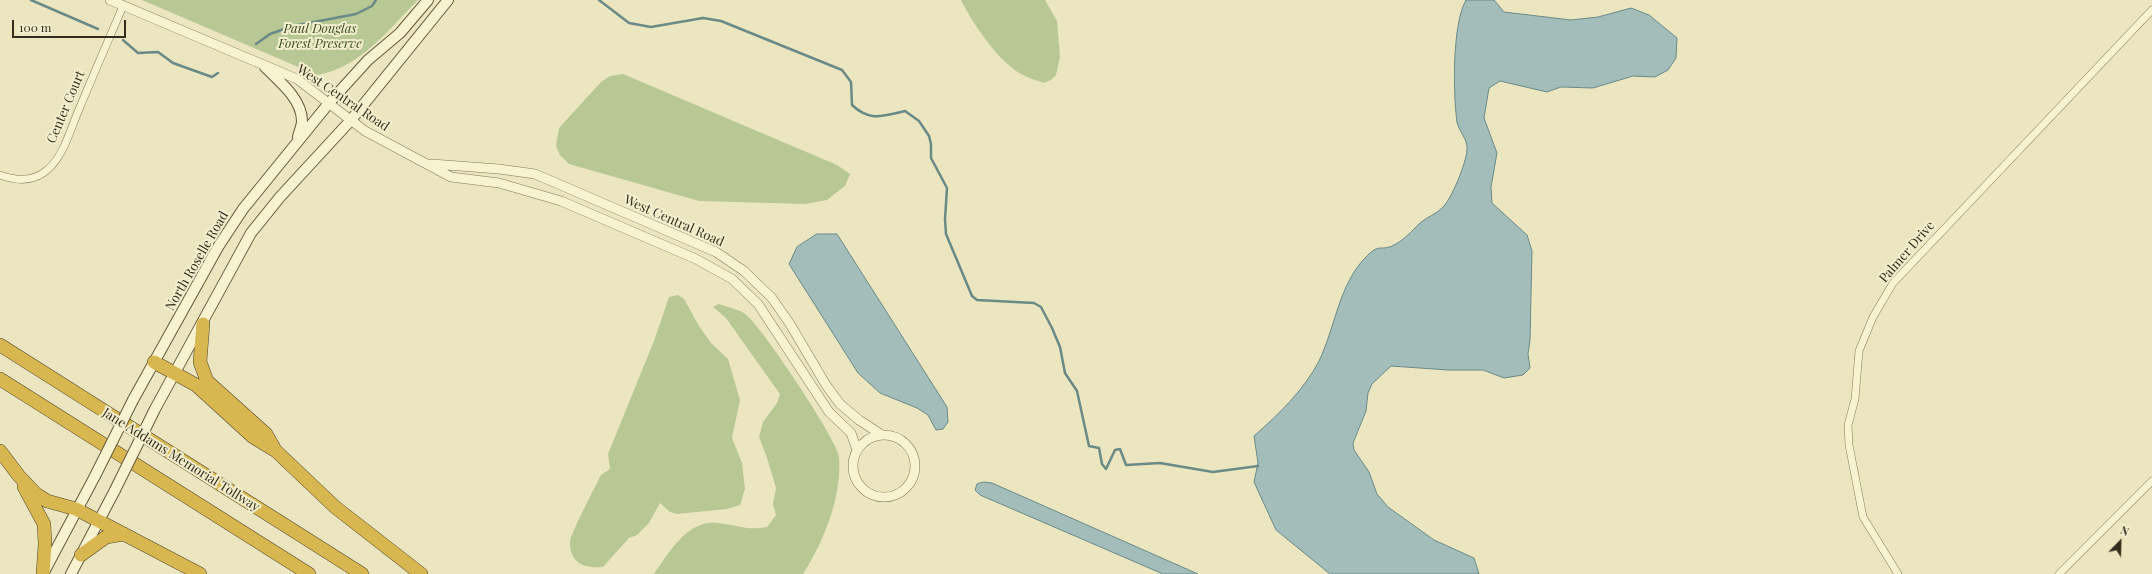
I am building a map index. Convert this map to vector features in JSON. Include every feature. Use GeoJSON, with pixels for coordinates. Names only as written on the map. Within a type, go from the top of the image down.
{"type":"FeatureCollection","features":[{"type":"Feature","properties":{"kind":"highway"},"geometry":{"type":"LineString","coordinates":[[203,324],[200,362],[207,381],[266,434],[276,451]]}},
{"type":"Feature","properties":{"kind":"highway","name":"Jane Addams Memorial Tollway"},"geometry":{"type":"LineString","coordinates":[[0,346],[362,574]]}},
{"type":"Feature","properties":{"kind":"highway"},"geometry":{"type":"LineString","coordinates":[[154,362],[175,372],[196,385],[253,437],[276,451],[335,507],[421,574]]}},
{"type":"Feature","properties":{"kind":"highway"},"geometry":{"type":"LineString","coordinates":[[0,379],[309,574]]}},
{"type":"Feature","properties":{"kind":"highway"},"geometry":{"type":"LineString","coordinates":[[0,452],[36,494],[47,501],[76,509],[200,574]]}},
{"type":"Feature","properties":{"kind":"highway"},"geometry":{"type":"LineString","coordinates":[[19,476],[44,524],[45,544],[43,574]]}},
{"type":"Feature","properties":{"kind":"highway"},"geometry":{"type":"LineString","coordinates":[[81,555],[106,538],[124,534]]}},
{"type":"Feature","properties":{"kind":"main road","name":"North Roselle Road"},"geometry":{"type":"LineString","coordinates":[[43,574],[133,400],[218,247],[243,209],[328,103],[368,60],[400,33],[428,0]]}},
{"type":"Feature","properties":{"kind":"main road"},"geometry":{"type":"LineString","coordinates":[[71,574],[155,409],[203,324],[234,261],[263,216],[351,120],[448,0]]}},
{"type":"Feature","properties":{"kind":"main road"},"geometry":{"type":"LineString","coordinates":[[265,66],[290,93],[300,108],[302,122],[297,141]]}},
{"type":"Feature","properties":{"kind":"street","name":"West Central Road"},"geometry":{"type":"LineString","coordinates":[[110,0],[297,79],[365,131],[451,177],[499,183],[561,201],[696,259],[732,280],[758,304],[774,326],[829,412],[852,433],[857,450]]}},
{"type":"Feature","properties":{"kind":"street","name":"Center Court"},"geometry":{"type":"LineString","coordinates":[[0,175],[11,179],[31,179],[40,175],[54,163],[68,136],[123,6]]}},
{"type":"Feature","properties":{"kind":"street","name":"Palmer Drive"},"geometry":{"type":"LineString","coordinates":[[1898,574],[1863,517],[1849,445],[1848,425],[1855,399],[1859,351],[1873,317],[1893,282],[2152,10]]}},
{"type":"Feature","properties":{"kind":"street","name":"West Central Road"},"geometry":{"type":"LineString","coordinates":[[428,164],[498,169],[535,174],[716,252],[750,277],[772,298],[790,324],[826,385],[840,404],[859,420],[882,435]]}},
{"type":"Feature","properties":{"kind":"street"},"geometry":{"type":"LineString","coordinates":[[561,201],[566,187]]}},
{"type":"Feature","properties":{"kind":"street"},"geometry":{"type":"LineString","coordinates":[[656,242],[662,229]]}},
{"type":"Feature","properties":{"kind":"street"},"geometry":{"type":"LineString","coordinates":[[739,286],[750,277]]}},
{"type":"Feature","properties":{"kind":"street"},"geometry":{"type":"LineString","coordinates":[[882,435],[898,438],[910,449],[914,456],[915,464],[911,480],[900,492],[892,495],[879,496],[866,490],[860,485],[854,472],[853,465],[857,450],[868,440],[882,435]]}},
{"type":"Feature","properties":{"kind":"street"},"geometry":{"type":"LineString","coordinates":[[2059,574],[2152,481]]}},
{"type":"Feature","properties":{"kind":"green space","name":"Paul Douglas Forest Preserve"},"geometry":{"type":"Polygon","coordinates":[[[142,0],[418,0],[385,35],[360,56],[332,71],[317,75],[142,0]]]}},
{"type":"Feature","properties":{"kind":"green space"},"geometry":{"type":"Polygon","coordinates":[[[961,0],[1045,0],[1057,21],[1060,57],[1056,75],[1051,80],[1044,83],[1029,78],[1012,68],[986,41],[961,0]]]}},
{"type":"Feature","properties":{"kind":"green space"},"geometry":{"type":"Polygon","coordinates":[[[623,74],[837,165],[850,174],[845,186],[827,200],[805,204],[699,201],[569,164],[560,155],[556,146],[559,128],[601,82],[610,76],[623,74]]]}},
{"type":"Feature","properties":{"kind":"green space"},"geometry":{"type":"Polygon","coordinates":[[[678,295],[684,299],[699,326],[711,343],[728,359],[740,400],[732,438],[742,463],[745,489],[740,505],[727,509],[677,514],[670,512],[660,503],[649,523],[637,535],[629,538],[603,567],[584,566],[575,560],[572,555],[570,542],[571,538],[578,520],[601,475],[610,469],[608,454],[654,341],[669,297],[678,295]]]}},
{"type":"Feature","properties":{"kind":"green space"},"geometry":{"type":"Polygon","coordinates":[[[719,304],[744,313],[765,337],[797,382],[826,429],[839,457],[838,488],[830,518],[818,547],[803,574],[654,574],[680,539],[697,526],[707,523],[718,523],[748,528],[760,528],[767,527],[776,515],[773,504],[776,488],[759,437],[763,422],[777,403],[780,394],[726,318],[713,307],[719,304]]]}},
{"type":"Feature","properties":{"kind":"water"},"geometry":{"type":"Polygon","coordinates":[[[1466,0],[1494,0],[1504,12],[1571,20],[1598,17],[1631,8],[1649,15],[1677,38],[1676,58],[1668,70],[1655,77],[1633,76],[1593,88],[1561,87],[1547,92],[1500,81],[1489,88],[1484,118],[1497,153],[1491,187],[1492,203],[1527,235],[1532,251],[1530,340],[1528,354],[1530,368],[1523,375],[1504,378],[1483,370],[1448,370],[1391,366],[1372,384],[1368,393],[1366,411],[1353,443],[1354,450],[1369,472],[1377,494],[1388,507],[1434,540],[1474,558],[1479,574],[1330,574],[1276,530],[1254,482],[1258,463],[1254,436],[1290,402],[1313,372],[1325,348],[1343,293],[1357,268],[1374,250],[1396,244],[1407,236],[1420,223],[1440,210],[1454,189],[1464,163],[1467,150],[1465,139],[1457,122],[1454,77],[1458,25],[1461,11],[1466,0]]]}},
{"type":"Feature","properties":{"kind":"water"},"geometry":{"type":"Polygon","coordinates":[[[817,234],[837,234],[947,407],[948,422],[943,429],[936,430],[928,415],[917,408],[880,393],[858,373],[789,264],[797,247],[817,234]]]}},
{"type":"Feature","properties":{"kind":"water"},"geometry":{"type":"Polygon","coordinates":[[[984,482],[992,483],[1198,574],[1163,574],[980,495],[975,490],[977,484],[984,482]]]}},
{"type":"Feature","properties":{"kind":"waterway"},"geometry":{"type":"LineString","coordinates":[[31,0],[98,29]]}},
{"type":"Feature","properties":{"kind":"waterway"},"geometry":{"type":"LineString","coordinates":[[256,44],[270,34],[293,26],[356,14],[372,6],[376,0]]}},
{"type":"Feature","properties":{"kind":"waterway"},"geometry":{"type":"LineString","coordinates":[[599,0],[629,23],[651,27],[703,18],[721,21],[842,70],[851,82],[852,105],[865,114],[871,116],[883,116],[905,111],[919,121],[929,136],[931,144],[931,158],[947,188],[945,219],[946,234],[972,296],[977,300],[1034,303],[1041,307],[1060,347],[1065,373],[1077,391],[1089,446],[1099,448],[1102,464],[1106,469],[1115,450],[1120,449],[1126,465],[1160,463],[1213,472],[1258,466]]}},
{"type":"Feature","properties":{"kind":"waterway"},"geometry":{"type":"LineString","coordinates":[[123,40],[138,53],[158,52],[173,63],[212,77],[218,73]]}}]}
